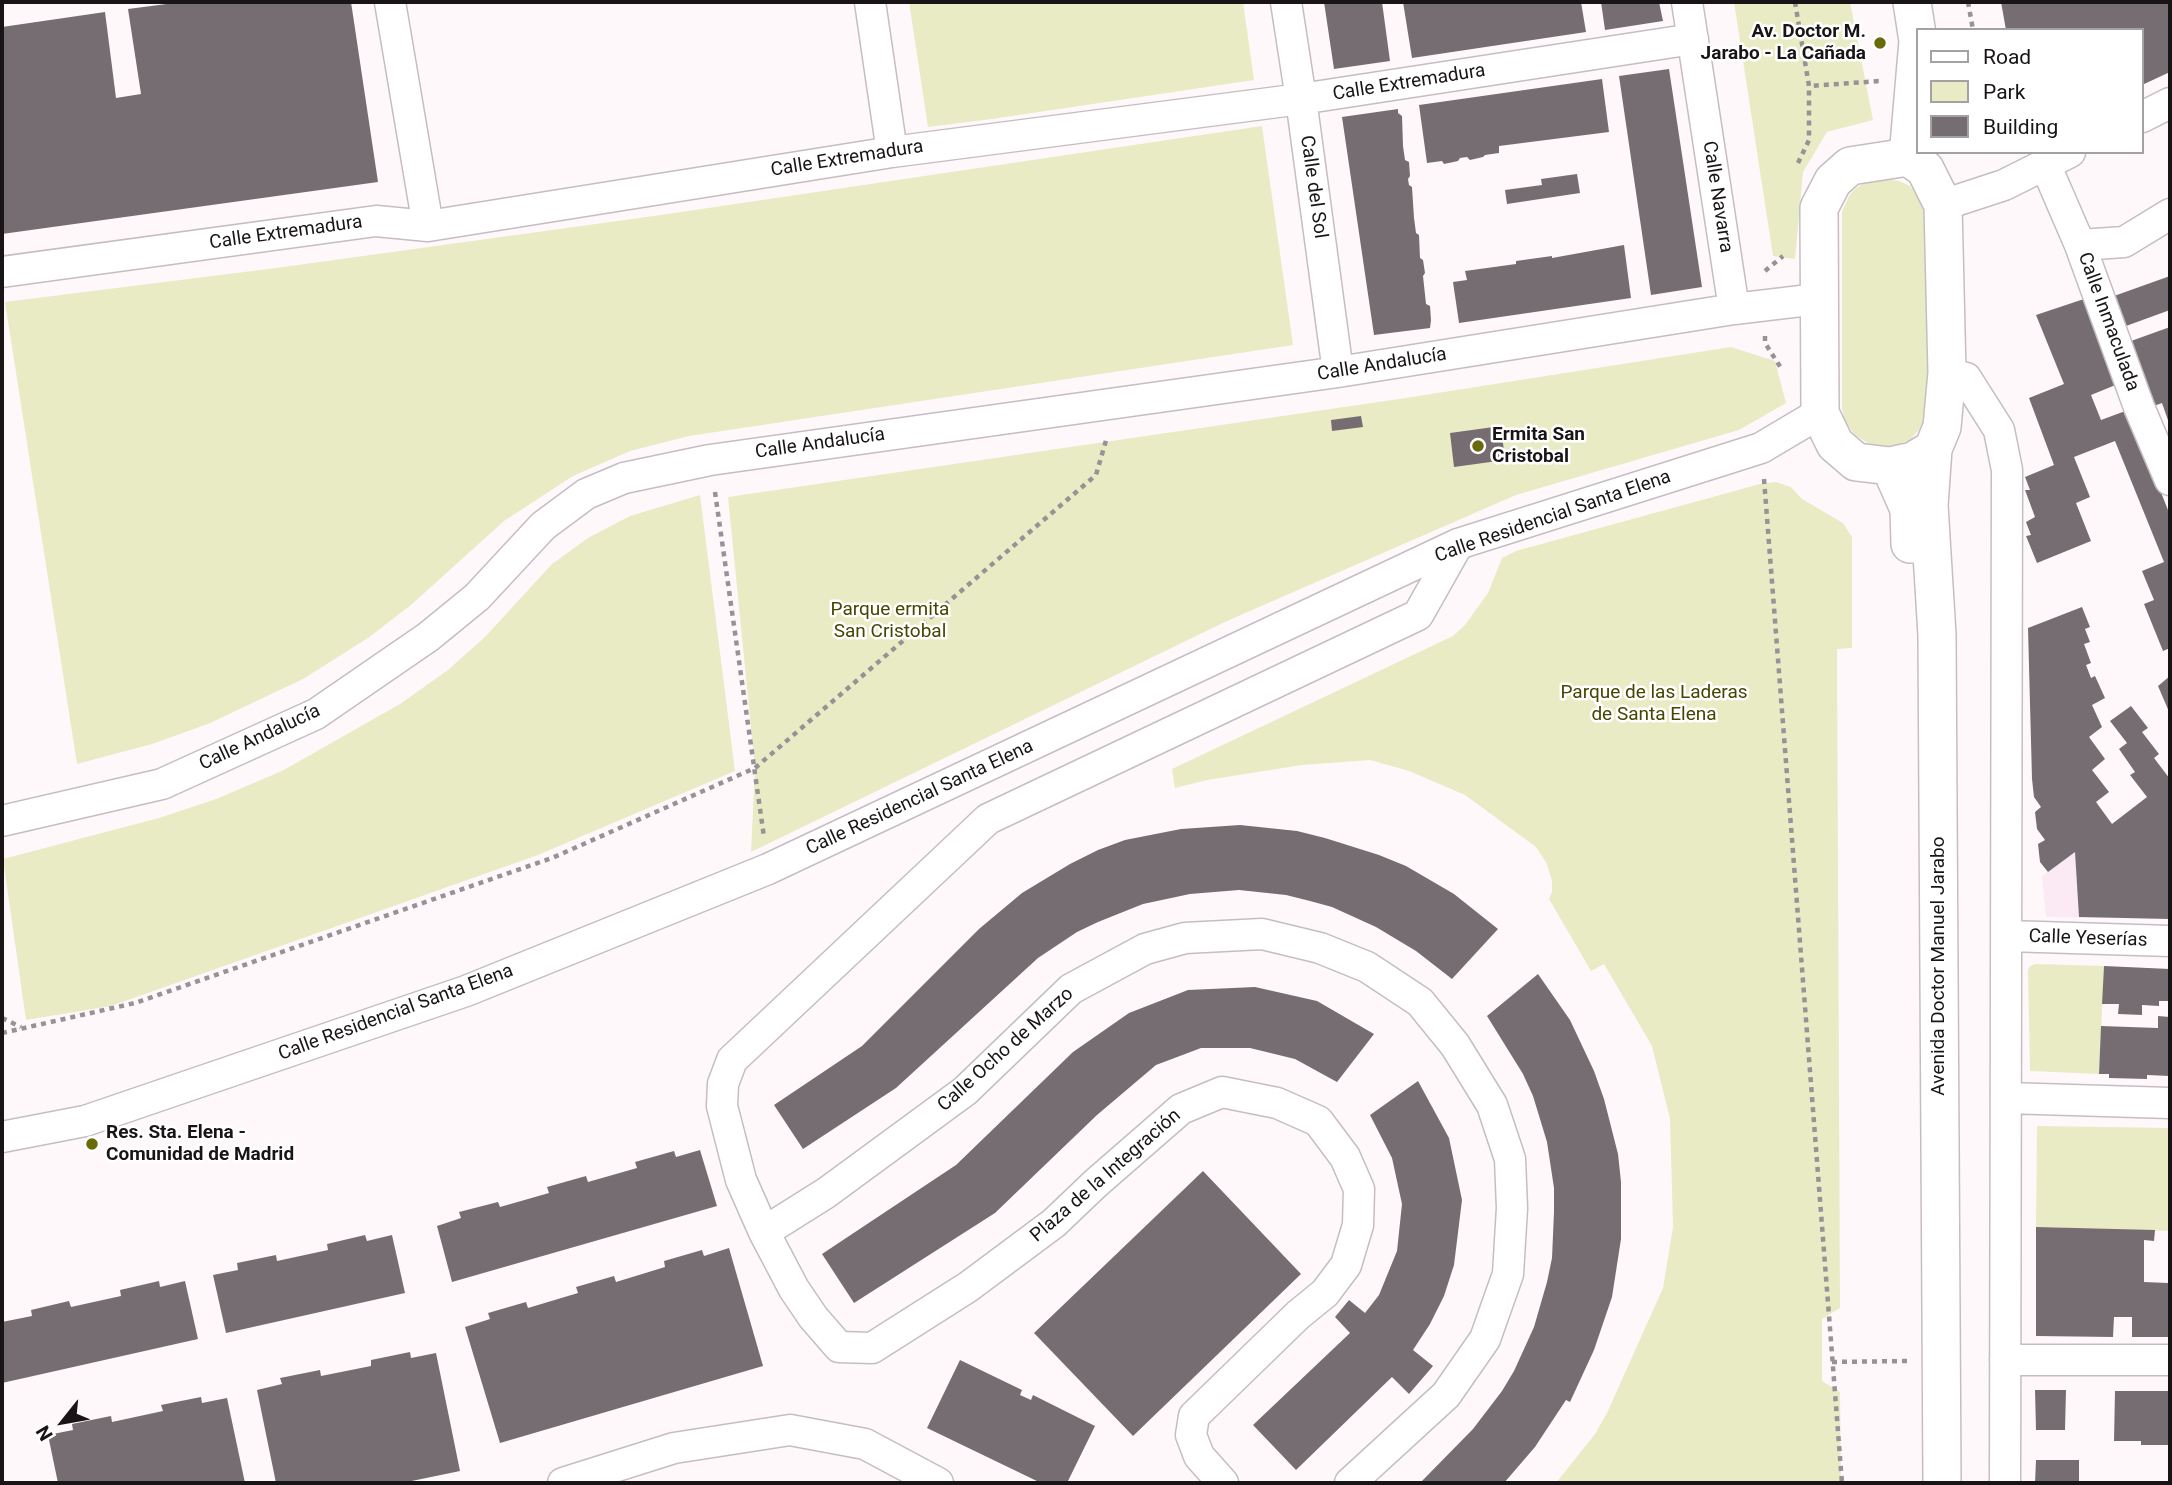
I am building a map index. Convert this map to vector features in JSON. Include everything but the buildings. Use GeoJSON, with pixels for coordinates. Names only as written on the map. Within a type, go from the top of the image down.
{"type":"FeatureCollection","features":[{"type":"Feature","properties":{"kind":"street"},"geometry":{"type":"LineString","coordinates":[[390,2],[428,226]]}},
{"type":"Feature","properties":{"kind":"street"},"geometry":{"type":"LineString","coordinates":[[870,2],[892,152]]}},
{"type":"Feature","properties":{"kind":"street","name":"Calle del Sol"},"geometry":{"type":"LineString","coordinates":[[1286,2],[1338,372]]}},
{"type":"Feature","properties":{"kind":"street","name":"Calle Navarra"},"geometry":{"type":"LineString","coordinates":[[1687,2],[1734,309]]}},
{"type":"Feature","properties":{"kind":"street"},"geometry":{"type":"LineString","coordinates":[[1912,2],[1916,28]]}},
{"type":"Feature","properties":{"kind":"street","name":"Calle Extremadura"},"geometry":{"type":"LineString","coordinates":[[2,272],[376,222],[428,226],[892,152],[1301,99],[1693,39]]}},
{"type":"Feature","properties":{"kind":"street"},"geometry":{"type":"LineString","coordinates":[[1908,157],[1916,66]]}},
{"type":"Feature","properties":{"kind":"street"},"geometry":{"type":"LineString","coordinates":[[2144,116],[2170,103]]}},
{"type":"Feature","properties":{"kind":"street"},"geometry":{"type":"LineString","coordinates":[[1933,449],[1913,461],[1890,466],[1856,462],[1835,444],[1820,413],[1819,208],[1833,181],[1850,166],[1908,157],[1925,169],[1943,205],[2004,185],[2057,158]]}},
{"type":"Feature","properties":{"kind":"street","name":"Calle Inmaculada"},"geometry":{"type":"LineString","coordinates":[[2057,158],[2080,244],[2139,407],[2170,480]]}},
{"type":"Feature","properties":{"kind":"street","name":"Avenida Doctor Manuel Jarabo"},"geometry":{"type":"LineString","coordinates":[[1942,1483],[1937,635],[1929,505],[1933,449],[1942,427],[1947,373],[1943,205]]}},
{"type":"Feature","properties":{"kind":"street"},"geometry":{"type":"LineString","coordinates":[[2080,244],[2124,242],[2170,214]]}},
{"type":"Feature","properties":{"kind":"street"},"geometry":{"type":"LineString","coordinates":[[1734,309],[1818,299]]}},
{"type":"Feature","properties":{"kind":"street","name":"Calle Andalucía"},"geometry":{"type":"LineString","coordinates":[[2,821],[162,784],[316,714],[428,637],[477,597],[542,526],[586,494],[624,478],[710,460],[1338,372],[1734,309]]}},
{"type":"Feature","properties":{"kind":"street"},"geometry":{"type":"LineString","coordinates":[[1947,373],[1966,378],[1999,430],[2007,470],[2005,1483]]}},
{"type":"Feature","properties":{"kind":"street","name":"Calle Residencial Santa Elena"},"geometry":{"type":"LineString","coordinates":[[2,1137],[85,1121],[466,990],[768,869],[1458,544],[1761,448],[1820,413]]}},
{"type":"Feature","properties":{"kind":"street","name":"Avenida Doctor Manuel Jarabo"},"geometry":{"type":"LineString","coordinates":[[1890,466],[1909,509],[1919,1483]]}},
{"type":"Feature","properties":{"kind":"street"},"geometry":{"type":"LineString","coordinates":[[764,1232],[741,1180],[722,1106],[723,1084],[732,1060],[988,819],[1418,615],[1458,544]]}},
{"type":"Feature","properties":{"kind":"street","name":"Calle Ocho de Marzo"},"geometry":{"type":"LineString","coordinates":[[764,1232],[826,1193],[965,1091],[1071,989],[1145,949],[1185,938],[1262,934],[1320,948],[1367,967],[1420,1002],[1455,1045],[1492,1105],[1510,1159],[1513,1208],[1507,1274],[1485,1339],[1446,1395],[1350,1483]]}},
{"type":"Feature","properties":{"kind":"street","name":"Calle Yeserías"},"geometry":{"type":"LineString","coordinates":[[2007,936],[2170,941]]}},
{"type":"Feature","properties":{"kind":"street","name":"Plaza de la Integración"},"geometry":{"type":"LineString","coordinates":[[764,1232],[794,1289],[813,1317],[839,1347],[872,1348],[968,1287],[1054,1223],[1181,1109],[1222,1092],[1278,1103],[1318,1121],[1345,1157],[1359,1189],[1358,1225],[1346,1265],[1325,1293],[1298,1315],[1194,1416],[1191,1435],[1199,1456],[1223,1483]]}},
{"type":"Feature","properties":{"kind":"street"},"geometry":{"type":"LineString","coordinates":[[2006,1098],[2170,1103]]}},
{"type":"Feature","properties":{"kind":"street"},"geometry":{"type":"LineString","coordinates":[[2005,1360],[2170,1360]]}},
{"type":"Feature","properties":{"kind":"street"},"geometry":{"type":"LineString","coordinates":[[563,1483],[674,1448],[790,1430],[864,1444],[938,1483]]}},
{"type":"Feature","properties":{"kind":"path"},"geometry":{"type":"LineString","coordinates":[[1795,2],[1809,86],[1915,79]]}},
{"type":"Feature","properties":{"kind":"path"},"geometry":{"type":"LineString","coordinates":[[1968,2],[1973,28]]}},
{"type":"Feature","properties":{"kind":"path"},"geometry":{"type":"LineString","coordinates":[[2,1033],[135,1003],[552,858],[755,768],[1096,475],[1117,403]]}},
{"type":"Feature","properties":{"kind":"path"},"geometry":{"type":"LineString","coordinates":[[1761,448],[1842,1483]]}},
{"type":"Feature","properties":{"kind":"path"},"geometry":{"type":"LineString","coordinates":[[710,460],[768,869]]}},
{"type":"Feature","properties":{"kind":"path"},"geometry":{"type":"LineString","coordinates":[[2,1018],[22,1028]]}},
{"type":"Feature","properties":{"kind":"path"},"geometry":{"type":"LineString","coordinates":[[1832,1362],[1918,1360]]}},
{"type":"Feature","properties":{"kind":"shaded area"},"geometry":{"type":"Polygon","coordinates":[[[2170,780],[2170,919],[2046,917],[2042,876],[2170,780]]]}},
{"type":"Feature","properties":{"kind":"green space"},"geometry":{"type":"Polygon","coordinates":[[[909,2],[1243,2],[1254,80],[928,127],[909,2]]]}},
{"type":"Feature","properties":{"kind":"green space"},"geometry":{"type":"Polygon","coordinates":[[[1734,2],[1850,2],[1873,120],[1827,132],[1803,172],[1795,259],[1773,256],[1734,2]]]}},
{"type":"Feature","properties":{"kind":"green space"},"geometry":{"type":"Polygon","coordinates":[[[1262,126],[1293,345],[689,436],[630,451],[573,476],[504,521],[411,605],[368,638],[303,679],[208,724],[152,744],[77,764],[5,302],[661,215],[1262,126]]]}},
{"type":"Feature","properties":{"kind":"green space"},"geometry":{"type":"Polygon","coordinates":[[[1882,178],[1910,186],[1923,203],[1927,215],[1928,410],[1922,426],[1911,439],[1895,446],[1882,447],[1869,444],[1855,435],[1845,421],[1842,409],[1842,212],[1854,190],[1865,182],[1882,178]]]}},
{"type":"Feature","properties":{"kind":"green space","name":"Parque ermita San Cristobal"},"geometry":{"type":"Polygon","coordinates":[[[1731,347],[1775,361],[1786,403],[1739,430],[1516,495],[1227,621],[751,852],[755,768],[728,497],[1399,399],[1731,347]]]}},
{"type":"Feature","properties":{"kind":"green space","name":"Parque de las Laderas de Santa Elena"},"geometry":{"type":"Polygon","coordinates":[[[1776,482],[1791,487],[1802,499],[1843,523],[1852,537],[1852,648],[1837,649],[1840,1308],[1822,1319],[1822,1381],[1840,1392],[1841,1483],[1556,1483],[1595,1434],[1607,1413],[1663,1288],[1673,1227],[1670,1119],[1652,1046],[1604,964],[1591,971],[1549,899],[1552,881],[1547,864],[1536,847],[1465,795],[1409,771],[1370,760],[1302,765],[1207,780],[1175,788],[1172,769],[1453,636],[1465,625],[1488,593],[1502,558],[1516,551],[1760,484],[1776,482]]]}},
{"type":"Feature","properties":{"kind":"green space"},"geometry":{"type":"Polygon","coordinates":[[[700,495],[735,771],[538,855],[111,1006],[26,1020],[3,859],[159,818],[216,799],[282,771],[400,704],[448,670],[485,637],[552,564],[588,538],[630,516],[700,495]]]}},
{"type":"Feature","properties":{"kind":"green space"},"geometry":{"type":"Polygon","coordinates":[[[2035,964],[2104,966],[2099,1074],[2030,1071],[2028,971],[2029,967],[2035,964]]]}},
{"type":"Feature","properties":{"kind":"green space"},"geometry":{"type":"Polygon","coordinates":[[[2037,1126],[2170,1128],[2170,1231],[2036,1227],[2037,1126]]]}},
{"type":"Feature","properties":{"kind":"place","name":"Av. Doctor M. Jarabo - La Cañada"},"geometry":{"type":"Point","coordinates":[1880,43]}},
{"type":"Feature","properties":{"kind":"place","name":"Ermita San Cristobal"},"geometry":{"type":"Point","coordinates":[1478,446]}},
{"type":"Feature","properties":{"kind":"place","name":"Res. Sta. Elena - Comunidad de Madrid"},"geometry":{"type":"Point","coordinates":[92,1144]}}]}
